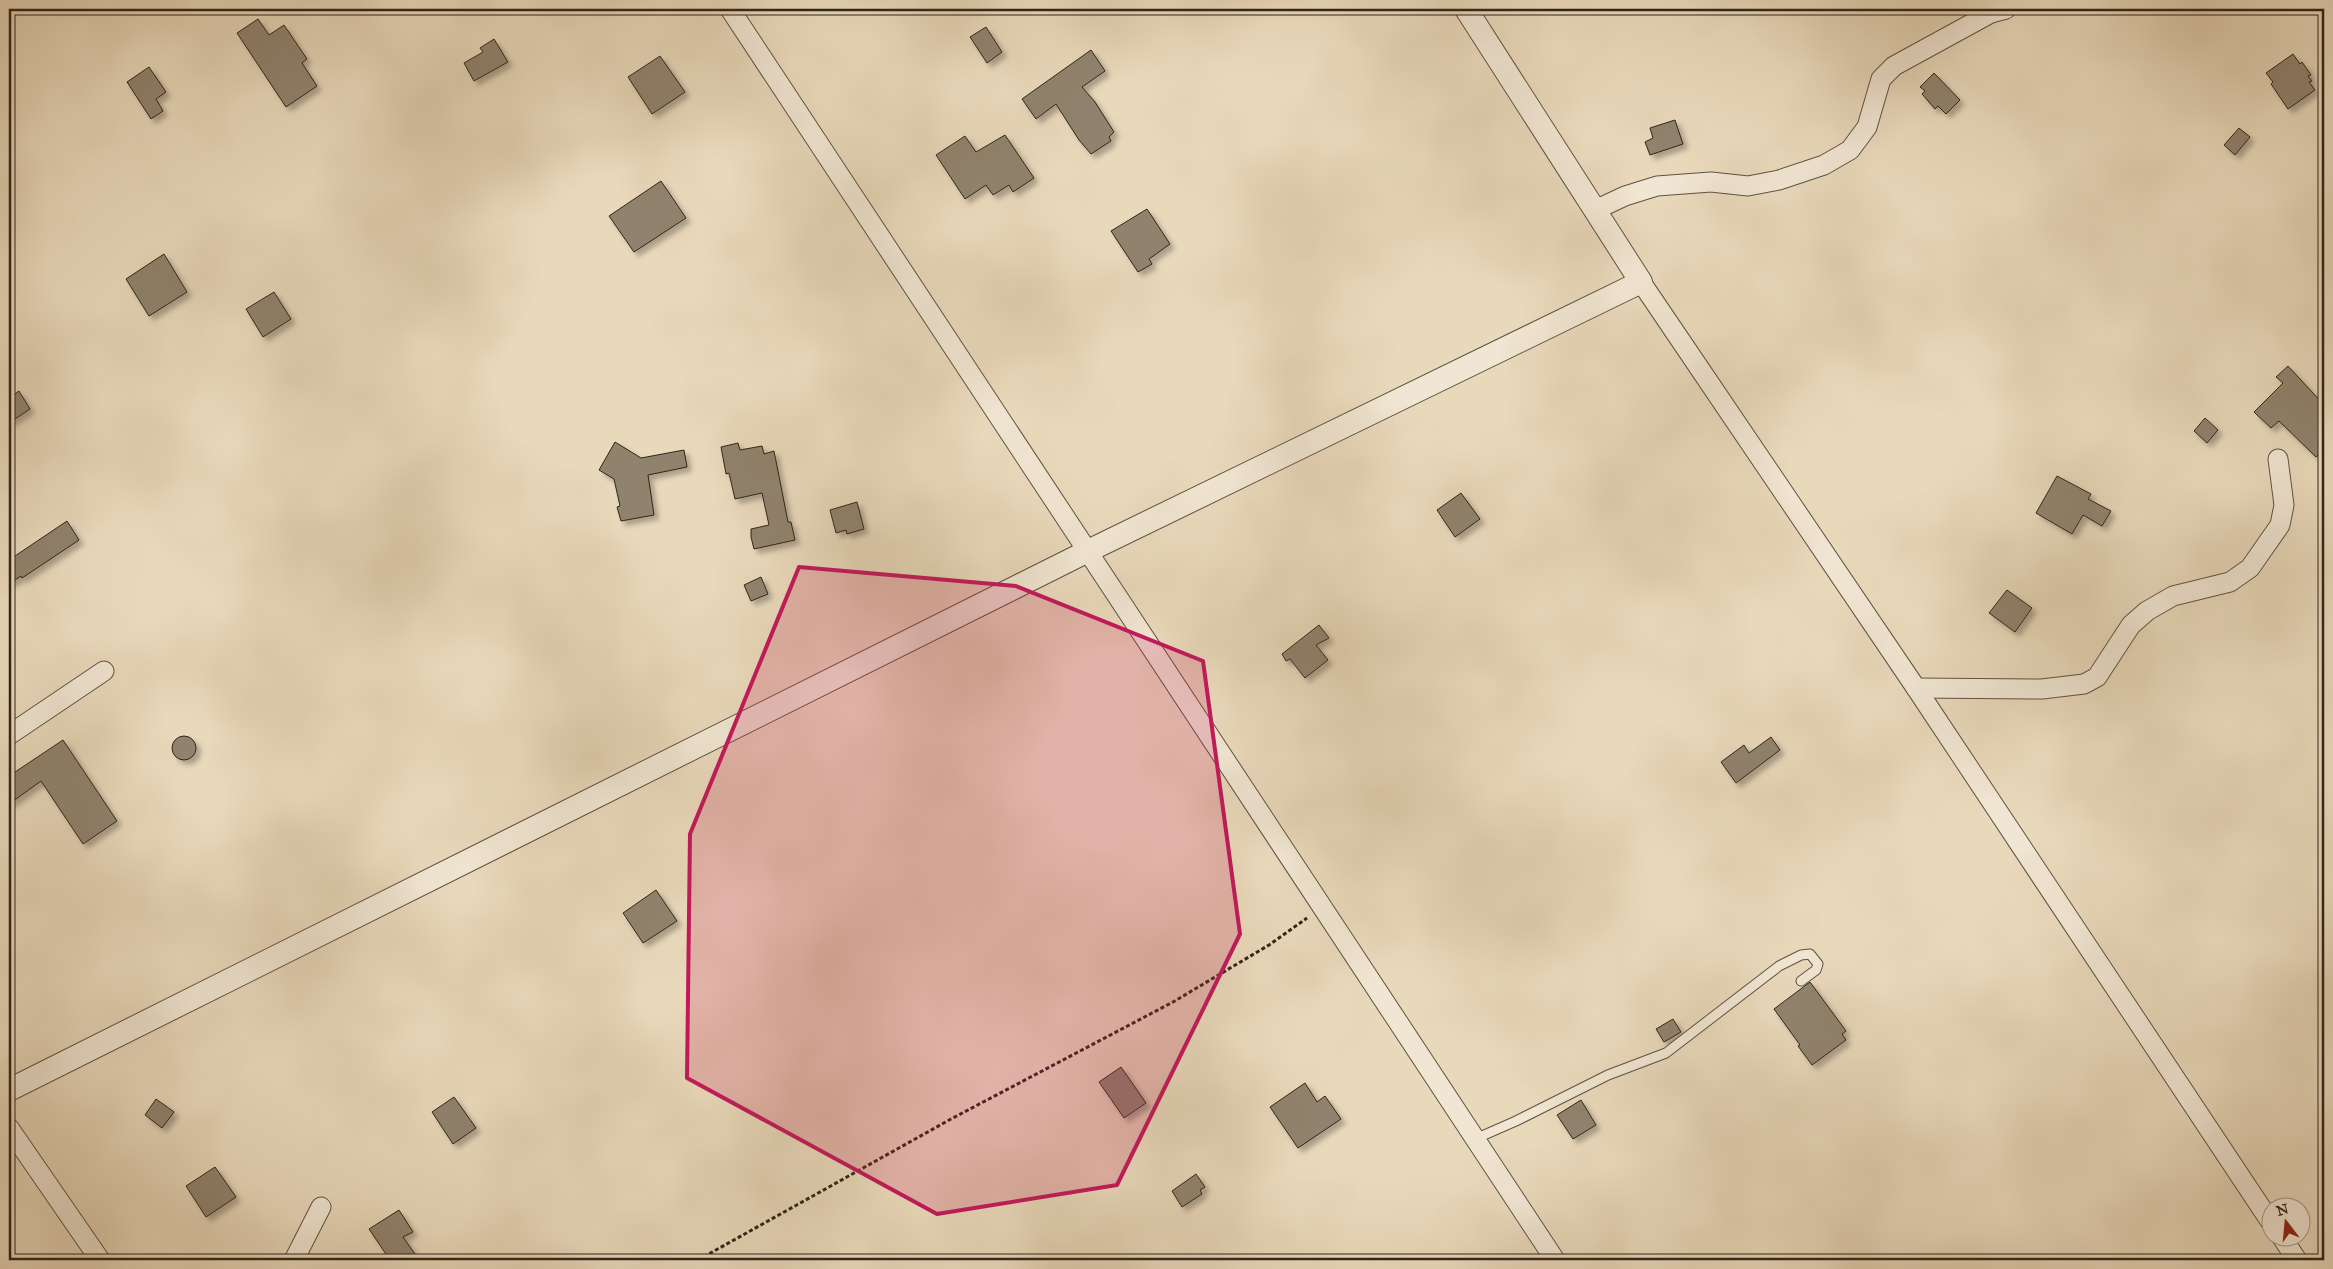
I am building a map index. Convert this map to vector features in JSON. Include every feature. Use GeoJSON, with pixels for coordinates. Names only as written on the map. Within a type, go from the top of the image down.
{"type":"FeatureCollection","features":[{"type":"Feature","properties":{"kind":"street"},"geometry":{"type":"LineString","coordinates":[[730,9],[1086,552],[1322,904],[1555,1260]]}},
{"type":"Feature","properties":{"kind":"street"},"geometry":{"type":"LineString","coordinates":[[1466,9],[1641,282],[1916,688],[2260,1206]]}},
{"type":"Feature","properties":{"kind":"street"},"geometry":{"type":"LineString","coordinates":[[1594,210],[1625,196],[1657,186],[1711,182],[1748,186],[1779,180],[1824,165],[1850,150],[1867,127],[1881,79],[1894,66],[1992,13],[2006,9]]}},
{"type":"Feature","properties":{"kind":"street"},"geometry":{"type":"LineString","coordinates":[[9,1090],[1086,552],[1641,282]]}},
{"type":"Feature","properties":{"kind":"street"},"geometry":{"type":"LineString","coordinates":[[1916,688],[2042,689],[2084,684],[2097,677],[2132,624],[2147,611],[2173,596],[2230,582],[2250,568],[2280,525],[2284,505],[2278,459]]}},
{"type":"Feature","properties":{"kind":"street"},"geometry":{"type":"LineString","coordinates":[[9,735],[104,671]]}},
{"type":"Feature","properties":{"kind":"street"},"geometry":{"type":"LineString","coordinates":[[9,1128],[100,1260]]}},
{"type":"Feature","properties":{"kind":"street"},"geometry":{"type":"LineString","coordinates":[[294,1260],[322,1207]]}},
{"type":"Feature","properties":{"kind":"street"},"geometry":{"type":"LineString","coordinates":[[2288,1246],[2297,1260]]}},
{"type":"Feature","properties":{"kind":"lane"},"geometry":{"type":"LineString","coordinates":[[1475,1139],[1516,1121],[1608,1075],[1666,1053],[1779,966],[1801,955],[1810,954],[1816,958],[1818,964],[1816,970],[1801,981]]}},
{"type":"Feature","properties":{"kind":"path"},"geometry":{"type":"LineString","coordinates":[[698,1260],[951,1119],[1173,1002],[1269,945],[1302,923],[1322,904]]}},
{"type":"Feature","properties":{"kind":"highlighted area"},"geometry":{"type":"Polygon","coordinates":[[[799,567],[1016,586],[1203,661],[1240,934],[1117,1185],[937,1214],[687,1078],[690,834],[799,567]]]}},
{"type":"Feature","properties":{"kind":"building"},"geometry":{"type":"Polygon","coordinates":[[[258,19],[269,35],[284,25],[307,59],[302,63],[317,86],[286,107],[237,33],[258,19]]]}},
{"type":"Feature","properties":{"kind":"building"},"geometry":{"type":"Polygon","coordinates":[[[986,27],[1002,52],[987,63],[970,37],[986,27]]]}},
{"type":"Feature","properties":{"kind":"building"},"geometry":{"type":"Polygon","coordinates":[[[494,39],[508,62],[474,81],[464,63],[483,52],[480,48],[494,39]]]}},
{"type":"Feature","properties":{"kind":"building"},"geometry":{"type":"Polygon","coordinates":[[[1091,50],[1105,71],[1082,87],[1095,102],[1114,132],[1109,137],[1111,141],[1091,154],[1079,140],[1056,104],[1036,119],[1022,99],[1091,50]]]}},
{"type":"Feature","properties":{"kind":"building"},"geometry":{"type":"Polygon","coordinates":[[[2293,54],[2300,64],[2302,62],[2311,75],[2308,76],[2312,81],[2309,82],[2315,90],[2288,109],[2266,73],[2293,54]]]}},
{"type":"Feature","properties":{"kind":"building"},"geometry":{"type":"Polygon","coordinates":[[[660,56],[685,92],[652,114],[628,77],[660,56]]]}},
{"type":"Feature","properties":{"kind":"building"},"geometry":{"type":"Polygon","coordinates":[[[149,67],[166,92],[156,99],[163,111],[151,119],[127,82],[149,67]]]}},
{"type":"Feature","properties":{"kind":"building"},"geometry":{"type":"Polygon","coordinates":[[[1934,73],[1960,100],[1946,114],[1938,106],[1935,109],[1922,94],[1925,91],[1920,87],[1934,73]]]}},
{"type":"Feature","properties":{"kind":"building"},"geometry":{"type":"Polygon","coordinates":[[[1675,120],[1683,144],[1650,155],[1645,142],[1653,138],[1650,128],[1675,120]]]}},
{"type":"Feature","properties":{"kind":"building"},"geometry":{"type":"Polygon","coordinates":[[[2239,128],[2250,137],[2235,155],[2224,145],[2239,128]]]}},
{"type":"Feature","properties":{"kind":"building"},"geometry":{"type":"Polygon","coordinates":[[[1005,135],[1034,178],[1013,192],[1009,185],[993,195],[986,185],[965,199],[936,155],[965,136],[976,152],[1005,135]]]}},
{"type":"Feature","properties":{"kind":"building"},"geometry":{"type":"Polygon","coordinates":[[[661,181],[686,218],[634,252],[609,216],[661,181]]]}},
{"type":"Feature","properties":{"kind":"building"},"geometry":{"type":"Polygon","coordinates":[[[1147,209],[1170,244],[1149,259],[1152,264],[1138,272],[1111,231],[1147,209]]]}},
{"type":"Feature","properties":{"kind":"building"},"geometry":{"type":"Polygon","coordinates":[[[164,254],[187,292],[149,316],[126,279],[164,254]]]}},
{"type":"Feature","properties":{"kind":"building"},"geometry":{"type":"Polygon","coordinates":[[[274,292],[291,319],[263,337],[246,309],[274,292]]]}},
{"type":"Feature","properties":{"kind":"building"},"geometry":{"type":"Polygon","coordinates":[[[2288,366],[2324,405],[2324,449],[2316,457],[2279,421],[2271,428],[2254,412],[2283,383],[2276,377],[2288,366]]]}},
{"type":"Feature","properties":{"kind":"building"},"geometry":{"type":"Polygon","coordinates":[[[19,391],[30,409],[9,423],[9,398],[19,391]]]}},
{"type":"Feature","properties":{"kind":"building"},"geometry":{"type":"Polygon","coordinates":[[[2205,418],[2218,430],[2207,443],[2194,431],[2205,418]]]}},
{"type":"Feature","properties":{"kind":"building"},"geometry":{"type":"Polygon","coordinates":[[[615,442],[641,458],[684,450],[687,467],[648,475],[654,515],[621,521],[617,507],[620,506],[614,479],[599,470],[615,442]]]}},
{"type":"Feature","properties":{"kind":"building"},"geometry":{"type":"Polygon","coordinates":[[[738,443],[740,450],[762,446],[764,454],[774,451],[788,522],[791,522],[795,540],[754,549],[751,529],[769,525],[762,493],[735,499],[729,473],[726,474],[721,447],[738,443]]]}},
{"type":"Feature","properties":{"kind":"building"},"geometry":{"type":"Polygon","coordinates":[[[2057,476],[2091,494],[2088,499],[2111,511],[2102,526],[2083,515],[2072,534],[2036,513],[2057,476]]]}},
{"type":"Feature","properties":{"kind":"building"},"geometry":{"type":"Polygon","coordinates":[[[1461,493],[1480,519],[1455,537],[1437,510],[1461,493]]]}},
{"type":"Feature","properties":{"kind":"building"},"geometry":{"type":"Polygon","coordinates":[[[857,502],[864,529],[847,534],[846,530],[836,533],[830,510],[857,502]]]}},
{"type":"Feature","properties":{"kind":"building"},"geometry":{"type":"Polygon","coordinates":[[[67,521],[79,540],[22,578],[21,576],[9,584],[9,560],[67,521]]]}},
{"type":"Feature","properties":{"kind":"building"},"geometry":{"type":"Polygon","coordinates":[[[761,577],[768,594],[751,601],[744,585],[761,577]]]}},
{"type":"Feature","properties":{"kind":"building"},"geometry":{"type":"Polygon","coordinates":[[[2007,590],[2032,608],[2015,632],[1989,613],[2007,590]]]}},
{"type":"Feature","properties":{"kind":"building"},"geometry":{"type":"Polygon","coordinates":[[[1319,625],[1329,638],[1316,645],[1328,660],[1305,678],[1290,659],[1286,661],[1282,654],[1319,625]]]}},
{"type":"Feature","properties":{"kind":"building"},"geometry":{"type":"Polygon","coordinates":[[[184,736],[192,740],[196,748],[192,756],[184,760],[176,756],[172,748],[176,740],[184,736]]]}},
{"type":"Feature","properties":{"kind":"building"},"geometry":{"type":"Polygon","coordinates":[[[1771,737],[1780,750],[1736,783],[1721,762],[1744,745],[1749,753],[1771,737]]]}},
{"type":"Feature","properties":{"kind":"building"},"geometry":{"type":"Polygon","coordinates":[[[63,740],[117,821],[83,844],[41,781],[9,804],[9,776],[63,740]]]}},
{"type":"Feature","properties":{"kind":"building"},"geometry":{"type":"Polygon","coordinates":[[[656,890],[677,921],[643,943],[623,913],[656,890]]]}},
{"type":"Feature","properties":{"kind":"building"},"geometry":{"type":"Polygon","coordinates":[[[1810,982],[1846,1031],[1842,1034],[1846,1040],[1812,1065],[1774,1009],[1810,982]]]}},
{"type":"Feature","properties":{"kind":"building"},"geometry":{"type":"Polygon","coordinates":[[[1673,1019],[1681,1032],[1664,1042],[1656,1029],[1673,1019]]]}},
{"type":"Feature","properties":{"kind":"building"},"geometry":{"type":"Polygon","coordinates":[[[1121,1067],[1146,1103],[1124,1118],[1099,1082],[1121,1067]]]}},
{"type":"Feature","properties":{"kind":"building"},"geometry":{"type":"Polygon","coordinates":[[[1305,1083],[1317,1102],[1325,1096],[1341,1119],[1298,1148],[1270,1107],[1305,1083]]]}},
{"type":"Feature","properties":{"kind":"building"},"geometry":{"type":"Polygon","coordinates":[[[454,1097],[476,1128],[453,1144],[432,1112],[454,1097]]]}},
{"type":"Feature","properties":{"kind":"building"},"geometry":{"type":"Polygon","coordinates":[[[156,1099],[174,1112],[162,1128],[145,1115],[156,1099]]]}},
{"type":"Feature","properties":{"kind":"building"},"geometry":{"type":"Polygon","coordinates":[[[1581,1100],[1596,1125],[1573,1139],[1557,1115],[1581,1100]]]}},
{"type":"Feature","properties":{"kind":"building"},"geometry":{"type":"Polygon","coordinates":[[[215,1167],[236,1197],[206,1217],[186,1186],[215,1167]]]}},
{"type":"Feature","properties":{"kind":"building"},"geometry":{"type":"Polygon","coordinates":[[[1196,1174],[1205,1187],[1200,1190],[1202,1194],[1182,1207],[1172,1191],[1196,1174]]]}},
{"type":"Feature","properties":{"kind":"building"},"geometry":{"type":"Polygon","coordinates":[[[399,1210],[413,1232],[403,1237],[415,1254],[408,1260],[390,1260],[369,1229],[399,1210]]]}}]}
